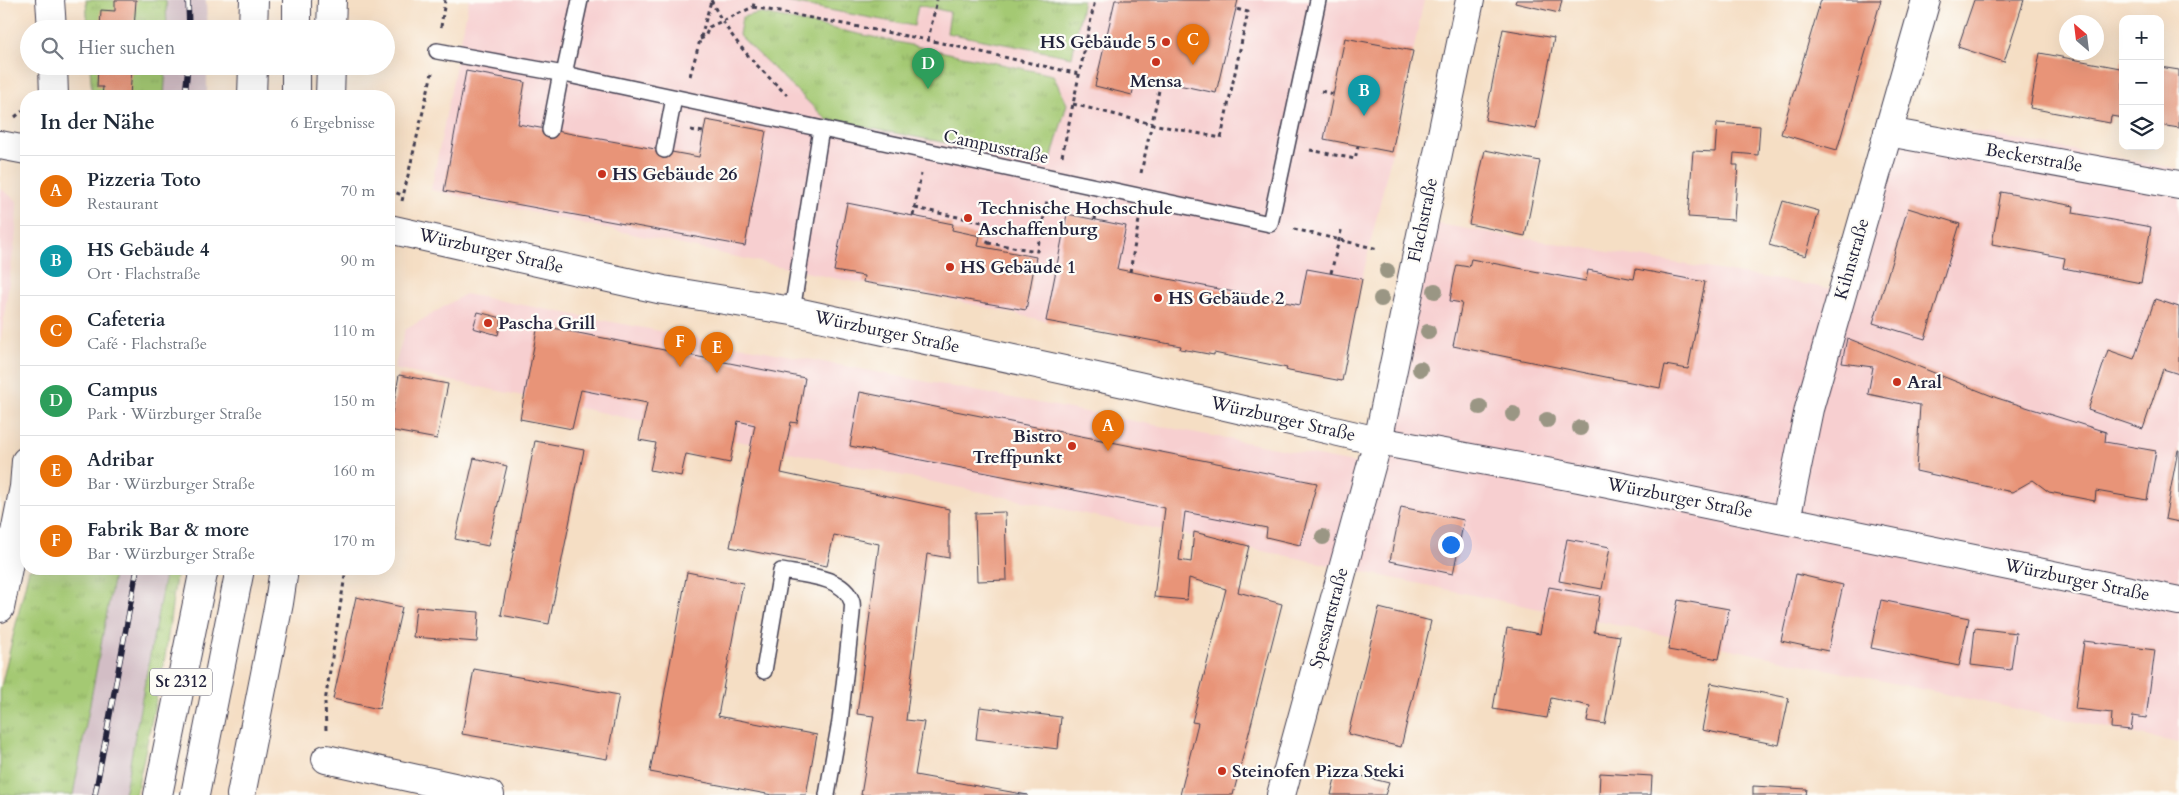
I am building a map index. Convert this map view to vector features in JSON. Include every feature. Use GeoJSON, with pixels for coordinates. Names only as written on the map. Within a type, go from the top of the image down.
{"type":"FeatureCollection","features":[{"type":"Feature","properties":{"kind":"main road"},"geometry":{"type":"LineString","coordinates":[[50,0],[51,20]]}},
{"type":"Feature","properties":{"kind":"main road"},"geometry":{"type":"LineString","coordinates":[[253,20],[254,0]]}},
{"type":"Feature","properties":{"kind":"main road"},"geometry":{"type":"LineString","coordinates":[[297,0],[297,20]]}},
{"type":"Feature","properties":{"kind":"main road"},"geometry":{"type":"LineString","coordinates":[[332,0],[332,20]]}},
{"type":"Feature","properties":{"kind":"main road","name":"Flachstraße"},"geometry":{"type":"LineString","coordinates":[[1378,441],[1470,0]]}},
{"type":"Feature","properties":{"kind":"main road","name":"Kihnstraße"},"geometry":{"type":"LineString","coordinates":[[1786,520],[1809,409],[1926,0]]}},
{"type":"Feature","properties":{"kind":"main road"},"geometry":{"type":"LineString","coordinates":[[53,75],[54,90]]}},
{"type":"Feature","properties":{"kind":"main road"},"geometry":{"type":"LineString","coordinates":[[252,90],[253,75]]}},
{"type":"Feature","properties":{"kind":"main road"},"geometry":{"type":"LineString","coordinates":[[296,75],[296,90]]}},
{"type":"Feature","properties":{"kind":"main road"},"geometry":{"type":"LineString","coordinates":[[330,90],[331,75]]}},
{"type":"Feature","properties":{"kind":"main road","name":"Beckerstraße"},"geometry":{"type":"LineString","coordinates":[[1888,132],[2179,185]]}},
{"type":"Feature","properties":{"kind":"main road"},"geometry":{"type":"LineString","coordinates":[[0,145],[20,149]]}},
{"type":"Feature","properties":{"kind":"main road","name":"Würzburger Straße"},"geometry":{"type":"LineString","coordinates":[[395,231],[663,290],[792,312],[1138,386],[1378,441],[1579,478],[2179,601]]}},
{"type":"Feature","properties":{"kind":"main road","name":"Spessartstraße"},"geometry":{"type":"LineString","coordinates":[[1281,795],[1378,441]]}},
{"type":"Feature","properties":{"kind":"main road"},"geometry":{"type":"LineString","coordinates":[[0,608],[17,480]]}},
{"type":"Feature","properties":{"kind":"main road","name":"St 2312"},"geometry":{"type":"LineString","coordinates":[[158,795],[203,575]]}},
{"type":"Feature","properties":{"kind":"main road"},"geometry":{"type":"LineString","coordinates":[[195,795],[239,575]]}},
{"type":"Feature","properties":{"kind":"main road"},"geometry":{"type":"LineString","coordinates":[[241,795],[283,575]]}},
{"type":"Feature","properties":{"kind":"main road"},"geometry":{"type":"LineString","coordinates":[[326,759],[490,795]]}},
{"type":"Feature","properties":{"kind":"lane"},"geometry":{"type":"LineString","coordinates":[[550,130],[580,0]]}},
{"type":"Feature","properties":{"kind":"lane"},"geometry":{"type":"LineString","coordinates":[[1270,224],[1318,0]]}},
{"type":"Feature","properties":{"kind":"lane","name":"Campusstraße"},"geometry":{"type":"LineString","coordinates":[[437,51],[562,74],[1270,224]]}},
{"type":"Feature","properties":{"kind":"lane"},"geometry":{"type":"LineString","coordinates":[[664,150],[678,99]]}},
{"type":"Feature","properties":{"kind":"lane"},"geometry":{"type":"LineString","coordinates":[[792,312],[821,129]]}},
{"type":"Feature","properties":{"kind":"lane"},"geometry":{"type":"LineString","coordinates":[[764,671],[782,571],[833,582],[844,590],[852,601],[852,614],[840,722],[827,795]]}},
{"type":"Feature","properties":{"kind":"path"},"geometry":{"type":"LineString","coordinates":[[395,222],[404,196],[437,51],[445,0]]}},
{"type":"Feature","properties":{"kind":"path"},"geometry":{"type":"LineString","coordinates":[[711,0],[722,22],[744,52],[821,129]]}},
{"type":"Feature","properties":{"kind":"path"},"geometry":{"type":"LineString","coordinates":[[678,99],[700,39],[711,0]]}},
{"type":"Feature","properties":{"kind":"path"},"geometry":{"type":"LineString","coordinates":[[754,7],[755,0]]}},
{"type":"Feature","properties":{"kind":"path"},"geometry":{"type":"LineString","coordinates":[[928,40],[937,0]]}},
{"type":"Feature","properties":{"kind":"path"},"geometry":{"type":"LineString","coordinates":[[915,208],[982,222],[989,235],[987,245],[1037,251],[1080,74],[1095,0]]}},
{"type":"Feature","properties":{"kind":"path"},"geometry":{"type":"LineString","coordinates":[[700,39],[705,36],[709,27],[754,7],[928,40],[1080,74]]}},
{"type":"Feature","properties":{"kind":"path"},"geometry":{"type":"LineString","coordinates":[[1073,104],[1152,124],[1221,138],[1248,12],[1236,9]]}},
{"type":"Feature","properties":{"kind":"path"},"geometry":{"type":"LineString","coordinates":[[1130,272],[1139,197],[1161,81]]}},
{"type":"Feature","properties":{"kind":"path"},"geometry":{"type":"LineString","coordinates":[[1338,156],[1355,159],[1358,146]]}},
{"type":"Feature","properties":{"kind":"path"},"geometry":{"type":"LineString","coordinates":[[913,216],[925,151]]}},
{"type":"Feature","properties":{"kind":"path"},"geometry":{"type":"LineString","coordinates":[[395,192],[404,196]]}},
{"type":"Feature","properties":{"kind":"path"},"geometry":{"type":"LineString","coordinates":[[1095,220],[1096,213]]}},
{"type":"Feature","properties":{"kind":"path"},"geometry":{"type":"LineString","coordinates":[[1270,224],[1378,249]]}},
{"type":"Feature","properties":{"kind":"path"},"geometry":{"type":"LineString","coordinates":[[1331,273],[1342,227]]}},
{"type":"Feature","properties":{"kind":"path"},"geometry":{"type":"LineString","coordinates":[[326,759],[325,702],[345,575]]}},
{"type":"Feature","properties":{"kind":"shaded area"},"geometry":{"type":"Polygon","coordinates":[[[166,0],[206,0],[207,20],[167,20],[166,0]]]}},
{"type":"Feature","properties":{"kind":"shaded area","name":"Technische Hochschule Aschaffenburg"},"geometry":{"type":"Polygon","coordinates":[[[469,0],[1424,0],[1392,152],[1362,279],[1342,381],[1289,371],[1286,370],[1287,368],[1215,353],[1214,355],[1180,349],[1180,346],[1046,321],[940,297],[833,278],[431,190],[469,0]]]}},
{"type":"Feature","properties":{"kind":"shaded area"},"geometry":{"type":"Polygon","coordinates":[[[165,75],[207,75],[207,90],[164,90],[165,75]]]}},
{"type":"Feature","properties":{"kind":"shaded area"},"geometry":{"type":"Polygon","coordinates":[[[1889,117],[2179,169],[2179,743],[395,369],[405,330],[465,294],[1375,467],[1432,223],[1846,291],[1889,117]]]}},
{"type":"Feature","properties":{"kind":"shaded area"},"geometry":{"type":"Polygon","coordinates":[[[0,188],[17,201],[16,234],[0,345],[0,188]]]}},
{"type":"Feature","properties":{"kind":"shaded area"},"geometry":{"type":"Polygon","coordinates":[[[114,575],[165,575],[124,795],[73,795],[114,575]]]}},
{"type":"Feature","properties":{"kind":"green space"},"geometry":{"type":"Polygon","coordinates":[[[86,0],[166,0],[167,20],[87,20],[86,0]]]}},
{"type":"Feature","properties":{"kind":"green space"},"geometry":{"type":"Polygon","coordinates":[[[776,0],[1083,0],[1072,57],[947,33],[950,12],[918,5],[914,26],[776,0]]]}},
{"type":"Feature","properties":{"kind":"green space"},"geometry":{"type":"Polygon","coordinates":[[[759,13],[1053,75],[1067,104],[1050,163],[827,120],[739,35],[742,17],[759,13]]]}},
{"type":"Feature","properties":{"kind":"green space"},"geometry":{"type":"Polygon","coordinates":[[[91,75],[165,75],[164,90],[92,90],[91,75]]]}},
{"type":"Feature","properties":{"kind":"green space"},"geometry":{"type":"Polygon","coordinates":[[[28,575],[114,575],[73,795],[0,795],[0,691],[28,575]]]}},
{"type":"Feature","properties":{"kind":"green space"},"geometry":{"type":"Polygon","coordinates":[[[165,575],[176,575],[165,657],[136,795],[124,795],[165,575]]]}},
{"type":"Feature","properties":{"kind":"building"},"geometry":{"type":"Polygon","coordinates":[[[115,0],[136,0],[135,20],[100,20],[101,10],[115,11],[115,0]]]}},
{"type":"Feature","properties":{"kind":"building","name":"HS Gebäude 5"},"geometry":{"type":"Polygon","coordinates":[[[1115,0],[1238,0],[1216,93],[1136,76],[1132,95],[1095,86],[1115,0]]]}},
{"type":"Feature","properties":{"kind":"building"},"geometry":{"type":"Polygon","coordinates":[[[1516,0],[1562,0],[1559,13],[1515,3],[1516,0]]]}},
{"type":"Feature","properties":{"kind":"building"},"geometry":{"type":"Polygon","coordinates":[[[1821,0],[1881,0],[1837,150],[1781,134],[1821,0]]]}},
{"type":"Feature","properties":{"kind":"building"},"geometry":{"type":"Polygon","coordinates":[[[1974,0],[2024,0],[2004,62],[1958,47],[1974,0]]]}},
{"type":"Feature","properties":{"kind":"building"},"geometry":{"type":"Polygon","coordinates":[[[1503,29],[1554,38],[1536,129],[1485,120],[1503,29]]]}},
{"type":"Feature","properties":{"kind":"building"},"geometry":{"type":"Polygon","coordinates":[[[1345,38],[1413,51],[1392,152],[1324,139],[1345,38]]]}},
{"type":"Feature","properties":{"kind":"building"},"geometry":{"type":"Polygon","coordinates":[[[2040,53],[2059,57],[2059,60],[2077,60],[2119,68],[2119,117],[2111,116],[2110,123],[2030,108],[2040,53]]]}},
{"type":"Feature","properties":{"kind":"building"},"geometry":{"type":"Polygon","coordinates":[[[2164,68],[2179,70],[2179,128],[2164,126],[2164,68]]]}},
{"type":"Feature","properties":{"kind":"building","name":"HS Gebäude 26"},"geometry":{"type":"Polygon","coordinates":[[[466,71],[525,82],[518,124],[699,157],[706,120],[766,131],[745,246],[444,191],[466,71]]]}},
{"type":"Feature","properties":{"kind":"building"},"geometry":{"type":"Polygon","coordinates":[[[98,75],[131,75],[130,90],[103,90],[103,87],[97,87],[98,75]]]}},
{"type":"Feature","properties":{"kind":"building"},"geometry":{"type":"Polygon","coordinates":[[[1717,123],[1760,126],[1758,155],[1734,153],[1733,165],[1738,165],[1734,220],[1688,217],[1693,151],[1715,152],[1717,123]]]}},
{"type":"Feature","properties":{"kind":"building"},"geometry":{"type":"Polygon","coordinates":[[[1485,150],[1540,161],[1525,236],[1469,224],[1485,150]]]}},
{"type":"Feature","properties":{"kind":"building"},"geometry":{"type":"Polygon","coordinates":[[[2001,192],[2074,206],[2073,213],[2151,227],[2141,283],[2063,268],[2065,258],[1992,244],[2001,192]]]}},
{"type":"Feature","properties":{"kind":"building"},"geometry":{"type":"Polygon","coordinates":[[[1783,201],[1819,211],[1806,256],[1769,245],[1783,201]]]}},
{"type":"Feature","properties":{"kind":"building","name":"HS Gebäude 1"},"geometry":{"type":"Polygon","coordinates":[[[847,203],[953,224],[952,230],[980,236],[978,246],[1036,257],[1026,310],[863,282],[864,276],[834,271],[847,203]]]}},
{"type":"Feature","properties":{"kind":"building"},"geometry":{"type":"Polygon","coordinates":[[[1908,208],[1960,224],[1925,339],[1873,323],[1908,208]]]}},
{"type":"Feature","properties":{"kind":"building","name":"HS Gebäude 2"},"geometry":{"type":"Polygon","coordinates":[[[1067,214],[1126,226],[1117,269],[1300,305],[1307,269],[1362,279],[1342,381],[1289,371],[1286,370],[1287,368],[1214,353],[1214,355],[1180,349],[1181,346],[1046,321],[1067,214]]]}},
{"type":"Feature","properties":{"kind":"building"},"geometry":{"type":"Polygon","coordinates":[[[1471,259],[1586,281],[1588,270],[1634,279],[1636,269],[1705,282],[1688,369],[1665,365],[1660,388],[1453,346],[1462,303],[1450,301],[1454,277],[1457,265],[1469,267],[1471,259]]]}},
{"type":"Feature","properties":{"kind":"building"},"geometry":{"type":"Polygon","coordinates":[[[2155,299],[2179,307],[2179,374],[2163,369],[2143,429],[2088,410],[2108,350],[2134,359],[2155,299]]]}},
{"type":"Feature","properties":{"kind":"building","name":"Pascha Grill"},"geometry":{"type":"Polygon","coordinates":[[[478,312],[502,318],[498,335],[473,328],[478,312]]]}},
{"type":"Feature","properties":{"kind":"building"},"geometry":{"type":"Polygon","coordinates":[[[538,325],[805,378],[797,423],[791,422],[781,473],[949,509],[949,558],[927,554],[906,720],[924,722],[915,775],[1028,795],[861,795],[874,716],[857,714],[879,544],[834,535],[827,566],[730,547],[755,425],[738,421],[730,463],[686,454],[681,476],[650,470],[656,443],[639,440],[647,403],[581,390],[572,429],[520,419],[538,325]]]}},
{"type":"Feature","properties":{"kind":"building"},"geometry":{"type":"Polygon","coordinates":[[[1847,338],[1997,398],[2106,432],[2105,442],[2156,451],[2147,500],[2096,491],[2095,501],[2049,492],[2033,480],[2012,492],[1916,471],[1920,405],[1868,394],[1873,367],[1842,363],[1847,338]]]}},
{"type":"Feature","properties":{"kind":"building"},"geometry":{"type":"Polygon","coordinates":[[[399,375],[448,384],[437,439],[395,431],[395,397],[399,375]]]}},
{"type":"Feature","properties":{"kind":"building"},"geometry":{"type":"Polygon","coordinates":[[[860,392],[1317,483],[1300,545],[1266,537],[1267,528],[1185,512],[1179,560],[1191,562],[1194,532],[1249,546],[1238,592],[1282,604],[1233,795],[1180,795],[1198,723],[1192,722],[1226,589],[1189,578],[1187,600],[1154,597],[1165,508],[850,446],[860,392]]]}},
{"type":"Feature","properties":{"kind":"building"},"geometry":{"type":"Polygon","coordinates":[[[535,441],[584,450],[549,624],[501,615],[535,441]]]}},
{"type":"Feature","properties":{"kind":"building"},"geometry":{"type":"Polygon","coordinates":[[[2179,450],[2179,522],[2165,519],[2179,450]]]}},
{"type":"Feature","properties":{"kind":"building"},"geometry":{"type":"Polygon","coordinates":[[[474,458],[507,466],[488,546],[455,539],[474,458]]]}},
{"type":"Feature","properties":{"kind":"building"},"geometry":{"type":"Polygon","coordinates":[[[1401,507],[1464,520],[1453,574],[1390,561],[1401,507]]]}},
{"type":"Feature","properties":{"kind":"building"},"geometry":{"type":"Polygon","coordinates":[[[1005,512],[1007,580],[977,581],[975,513],[1005,512]]]}},
{"type":"Feature","properties":{"kind":"building"},"geometry":{"type":"Polygon","coordinates":[[[1567,539],[1610,547],[1602,589],[1559,581],[1567,539]]]}},
{"type":"Feature","properties":{"kind":"building"},"geometry":{"type":"Polygon","coordinates":[[[687,572],[743,583],[718,716],[817,735],[806,795],[772,795],[650,772],[687,572]]]}},
{"type":"Feature","properties":{"kind":"building"},"geometry":{"type":"Polygon","coordinates":[[[1796,574],[1843,585],[1828,651],[1781,641],[1796,574]]]}},
{"type":"Feature","properties":{"kind":"building"},"geometry":{"type":"Polygon","coordinates":[[[1549,587],[1600,596],[1594,632],[1620,636],[1605,724],[1587,721],[1590,706],[1551,698],[1547,718],[1493,709],[1507,628],[1540,634],[1549,587]]]}},
{"type":"Feature","properties":{"kind":"building"},"geometry":{"type":"Polygon","coordinates":[[[356,597],[402,607],[379,709],[333,699],[356,597]]]}},
{"type":"Feature","properties":{"kind":"building"},"geometry":{"type":"Polygon","coordinates":[[[1678,600],[1729,609],[1719,659],[1668,650],[1678,600]]]}},
{"type":"Feature","properties":{"kind":"building"},"geometry":{"type":"Polygon","coordinates":[[[1881,600],[1969,618],[1959,666],[1871,648],[1881,600]]]}},
{"type":"Feature","properties":{"kind":"building"},"geometry":{"type":"Polygon","coordinates":[[[416,607],[479,612],[477,642],[413,637],[416,607]]]}},
{"type":"Feature","properties":{"kind":"building"},"geometry":{"type":"Polygon","coordinates":[[[1379,608],[1431,621],[1401,747],[1348,734],[1379,608]]]}},
{"type":"Feature","properties":{"kind":"building"},"geometry":{"type":"Polygon","coordinates":[[[1975,628],[2016,633],[2011,670],[1971,665],[1975,628]]]}},
{"type":"Feature","properties":{"kind":"building"},"geometry":{"type":"Polygon","coordinates":[[[2084,641],[2155,650],[2146,718],[2133,716],[2131,730],[2111,728],[2112,713],[2075,709],[2084,641]]]}},
{"type":"Feature","properties":{"kind":"building"},"geometry":{"type":"Polygon","coordinates":[[[474,669],[619,695],[607,759],[462,734],[474,669]]]}},
{"type":"Feature","properties":{"kind":"building"},"geometry":{"type":"Polygon","coordinates":[[[1711,683],[1789,698],[1779,745],[1702,730],[1711,683]]]}},
{"type":"Feature","properties":{"kind":"building"},"geometry":{"type":"Polygon","coordinates":[[[980,707],[1061,717],[1058,749],[976,739],[980,707]]]}},
{"type":"Feature","properties":{"kind":"building"},"geometry":{"type":"Polygon","coordinates":[[[1337,770],[1389,783],[1385,795],[1331,795],[1337,770]]]}},
{"type":"Feature","properties":{"kind":"building"},"geometry":{"type":"Polygon","coordinates":[[[1600,773],[1652,776],[1651,795],[1599,795],[1600,773]]]}},
{"type":"Feature","properties":{"kind":"building"},"geometry":{"type":"Polygon","coordinates":[[[1753,786],[1807,789],[1806,795],[1753,795],[1753,786]]]}},
{"type":"Feature","properties":{"kind":"railway"},"geometry":{"type":"LineString","coordinates":[[188,0],[189,20]]}},
{"type":"Feature","properties":{"kind":"railway"},"geometry":{"type":"LineString","coordinates":[[186,90],[187,75]]}},
{"type":"Feature","properties":{"kind":"railway"},"geometry":{"type":"LineString","coordinates":[[95,795],[136,575]]}},
{"type":"Feature","properties":{"kind":"place","name":"HS Gebäude 5"},"geometry":{"type":"Point","coordinates":[1166,42]}},
{"type":"Feature","properties":{"kind":"place","name":"Mensa"},"geometry":{"type":"Point","coordinates":[1156,62]}},
{"type":"Feature","properties":{"kind":"place","name":"Cafeteria"},"geometry":{"type":"Point","coordinates":[1193,65]}},
{"type":"Feature","properties":{"kind":"place","name":"Campus"},"geometry":{"type":"Point","coordinates":[928,89]}},
{"type":"Feature","properties":{"kind":"place","name":"HS Gebäude 4"},"geometry":{"type":"Point","coordinates":[1364,116]}},
{"type":"Feature","properties":{"kind":"place","name":"HS Gebäude 26"},"geometry":{"type":"Point","coordinates":[602,174]}},
{"type":"Feature","properties":{"kind":"place","name":"Technische Hochschule Aschaffenburg"},"geometry":{"type":"Point","coordinates":[968,218]}},
{"type":"Feature","properties":{"kind":"place","name":"HS Gebäude 1"},"geometry":{"type":"Point","coordinates":[950,267]}},
{"type":"Feature","properties":{"kind":"place","name":"HS Gebäude 2"},"geometry":{"type":"Point","coordinates":[1158,298]}},
{"type":"Feature","properties":{"kind":"place","name":"Pascha Grill"},"geometry":{"type":"Point","coordinates":[488,323]}},
{"type":"Feature","properties":{"kind":"place","name":"Fabrik Bar & more"},"geometry":{"type":"Point","coordinates":[680,367]}},
{"type":"Feature","properties":{"kind":"place","name":"Adribar"},"geometry":{"type":"Point","coordinates":[717,373]}},
{"type":"Feature","properties":{"kind":"place","name":"Aral"},"geometry":{"type":"Point","coordinates":[1897,382]}},
{"type":"Feature","properties":{"kind":"place","name":"Bistro Treffpunkt"},"geometry":{"type":"Point","coordinates":[1072,446]}},
{"type":"Feature","properties":{"kind":"place","name":"Pizzeria Toto"},"geometry":{"type":"Point","coordinates":[1108,451]}},
{"type":"Feature","properties":{"kind":"place","name":"Steinofen Pizza Steki"},"geometry":{"type":"Point","coordinates":[1222,771]}}]}
